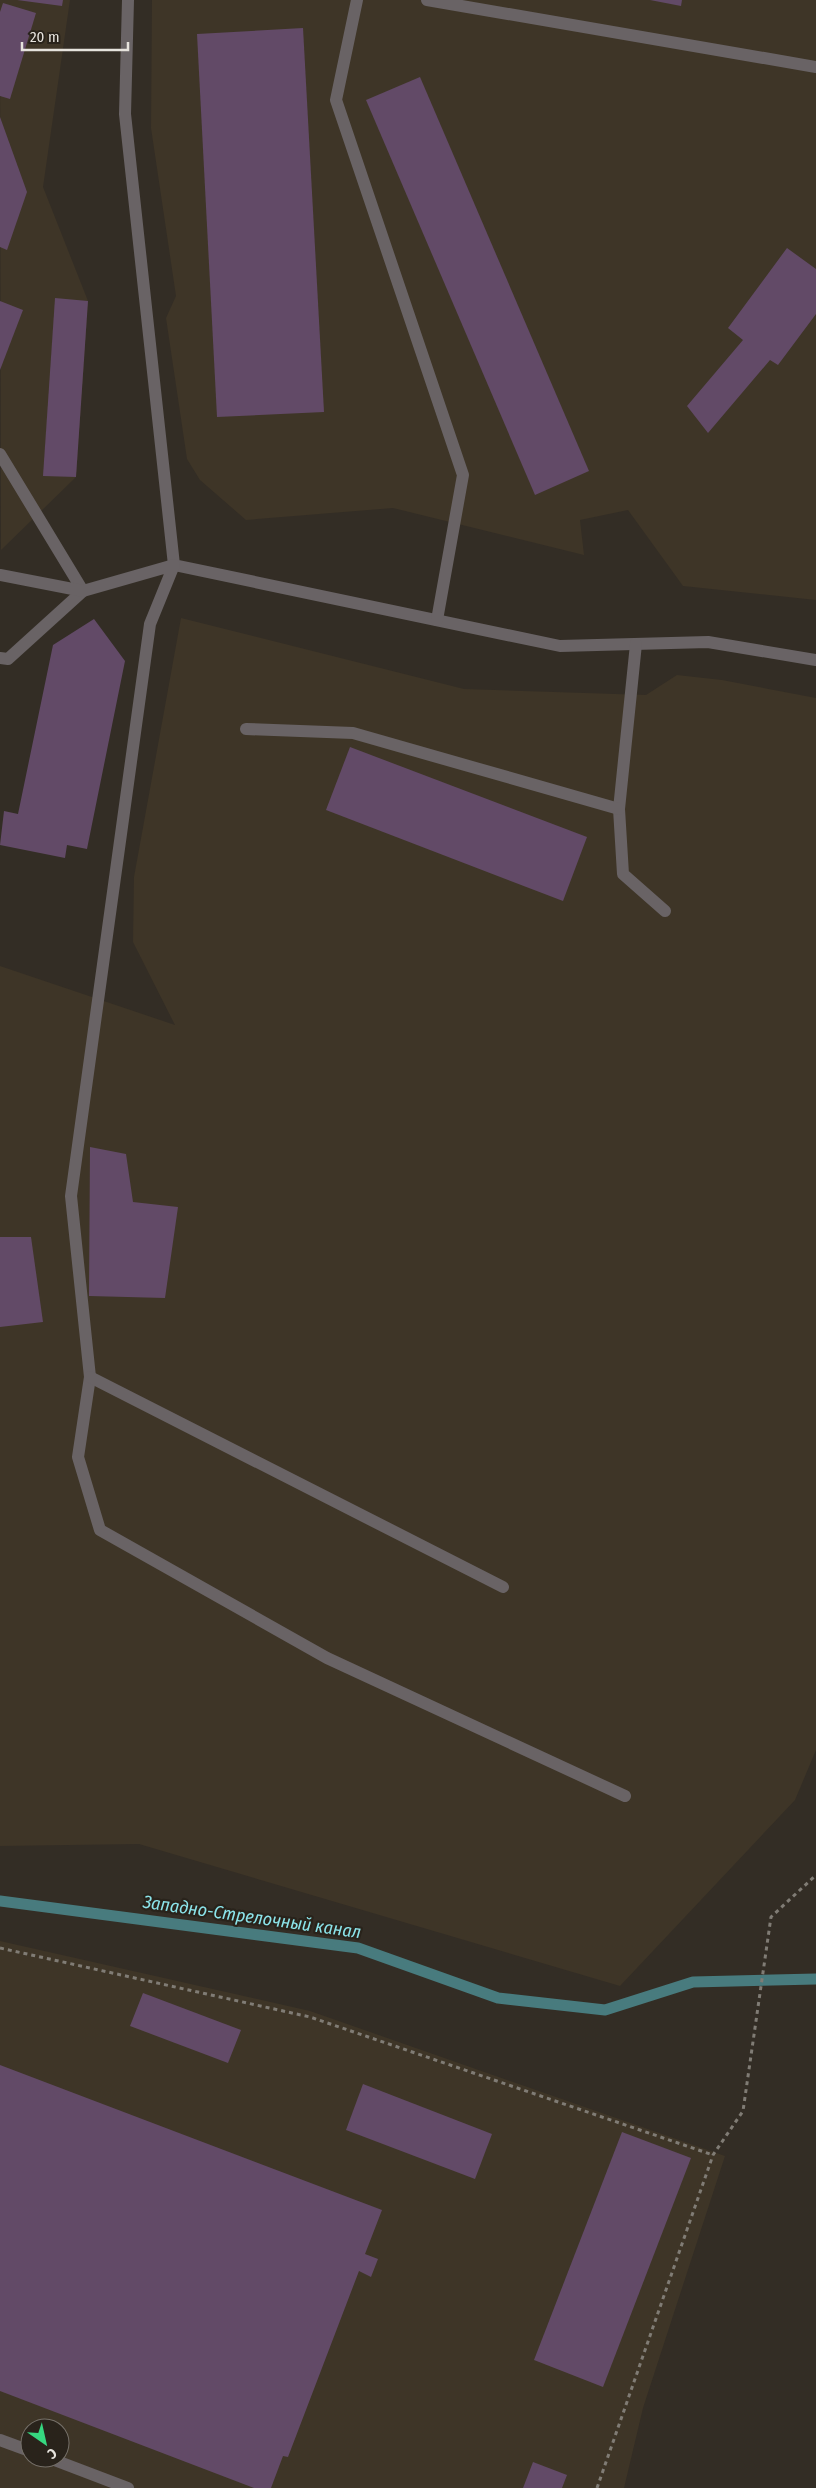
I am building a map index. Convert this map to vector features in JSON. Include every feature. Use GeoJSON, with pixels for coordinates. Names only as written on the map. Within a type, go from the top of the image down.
{"type":"FeatureCollection","features":[{"type":"Feature","properties":{"kind":"lane"},"geometry":{"type":"LineString","coordinates":[[128,0],[125,114],[174,565],[150,624],[71,1196],[90,1377],[78,1457],[100,1530],[326,1658],[625,1796]]}},
{"type":"Feature","properties":{"kind":"lane"},"geometry":{"type":"LineString","coordinates":[[357,0],[336,100],[464,475],[438,620]]}},
{"type":"Feature","properties":{"kind":"lane"},"geometry":{"type":"LineString","coordinates":[[427,0],[816,67]]}},
{"type":"Feature","properties":{"kind":"lane"},"geometry":{"type":"LineString","coordinates":[[0,454],[82,591]]}},
{"type":"Feature","properties":{"kind":"lane"},"geometry":{"type":"LineString","coordinates":[[0,658],[8,659],[82,591],[174,565],[560,646],[708,642],[816,660]]}},
{"type":"Feature","properties":{"kind":"lane"},"geometry":{"type":"LineString","coordinates":[[0,575],[82,591]]}},
{"type":"Feature","properties":{"kind":"lane"},"geometry":{"type":"LineString","coordinates":[[636,644],[619,809],[623,874],[665,911]]}},
{"type":"Feature","properties":{"kind":"lane"},"geometry":{"type":"LineString","coordinates":[[246,729],[353,733],[619,809]]}},
{"type":"Feature","properties":{"kind":"lane"},"geometry":{"type":"LineString","coordinates":[[90,1377],[503,1587]]}},
{"type":"Feature","properties":{"kind":"lane"},"geometry":{"type":"LineString","coordinates":[[0,2440],[20,2447]]}},
{"type":"Feature","properties":{"kind":"lane"},"geometry":{"type":"LineString","coordinates":[[70,2466],[128,2488]]}},
{"type":"Feature","properties":{"kind":"path"},"geometry":{"type":"LineString","coordinates":[[597,2488],[713,2155],[743,2111],[772,1917],[816,1874]]}},
{"type":"Feature","properties":{"kind":"path"},"geometry":{"type":"LineString","coordinates":[[0,1948],[310,2017],[713,2155]]}},
{"type":"Feature","properties":{"kind":"shaded area"},"geometry":{"type":"Polygon","coordinates":[[[0,0],[70,0],[43,187],[88,301],[76,477],[1,550],[0,0]]]}},
{"type":"Feature","properties":{"kind":"shaded area"},"geometry":{"type":"Polygon","coordinates":[[[152,0],[816,0],[816,600],[683,586],[628,510],[580,520],[584,555],[393,508],[246,520],[200,480],[187,459],[166,318],[176,296],[151,128],[152,0]]]}},
{"type":"Feature","properties":{"kind":"shaded area"},"geometry":{"type":"Polygon","coordinates":[[[181,618],[464,689],[646,695],[677,675],[722,680],[816,698],[816,1750],[795,1800],[620,1986],[139,1844],[0,1846],[0,966],[175,1025],[133,942],[134,877],[181,618]]]}},
{"type":"Feature","properties":{"kind":"shaded area"},"geometry":{"type":"Polygon","coordinates":[[[0,1941],[310,2011],[725,2156],[643,2408],[624,2488],[0,2488],[0,1941]]]}},
{"type":"Feature","properties":{"kind":"building"},"geometry":{"type":"Polygon","coordinates":[[[17,0],[63,0],[62,6],[17,0]]]}},
{"type":"Feature","properties":{"kind":"building"},"geometry":{"type":"Polygon","coordinates":[[[650,0],[682,0],[681,6],[650,0]]]}},
{"type":"Feature","properties":{"kind":"building"},"geometry":{"type":"Polygon","coordinates":[[[3,3],[36,13],[10,99],[0,96],[0,12],[3,3]]]}},
{"type":"Feature","properties":{"kind":"building"},"geometry":{"type":"Polygon","coordinates":[[[303,28],[324,412],[217,417],[197,34],[303,28]]]}},
{"type":"Feature","properties":{"kind":"building"},"geometry":{"type":"Polygon","coordinates":[[[420,77],[589,471],[535,495],[366,100],[420,77]]]}},
{"type":"Feature","properties":{"kind":"building"},"geometry":{"type":"Polygon","coordinates":[[[0,117],[27,192],[7,250],[0,247],[0,117]]]}},
{"type":"Feature","properties":{"kind":"building"},"geometry":{"type":"Polygon","coordinates":[[[787,248],[816,269],[816,314],[778,365],[770,360],[708,433],[687,406],[743,340],[728,328],[787,248]]]}},
{"type":"Feature","properties":{"kind":"building"},"geometry":{"type":"Polygon","coordinates":[[[55,298],[88,301],[76,477],[43,476],[55,298]]]}},
{"type":"Feature","properties":{"kind":"building"},"geometry":{"type":"Polygon","coordinates":[[[0,301],[23,310],[0,370],[0,301]]]}},
{"type":"Feature","properties":{"kind":"building"},"geometry":{"type":"Polygon","coordinates":[[[94,619],[125,661],[87,849],[67,845],[65,858],[0,845],[4,811],[18,814],[53,645],[94,619]]]}},
{"type":"Feature","properties":{"kind":"building"},"geometry":{"type":"Polygon","coordinates":[[[350,747],[587,837],[563,901],[326,810],[350,747]]]}},
{"type":"Feature","properties":{"kind":"building"},"geometry":{"type":"Polygon","coordinates":[[[90,1147],[126,1154],[133,1202],[178,1207],[165,1298],[89,1296],[90,1147]]]}},
{"type":"Feature","properties":{"kind":"building"},"geometry":{"type":"Polygon","coordinates":[[[0,1237],[31,1237],[43,1322],[0,1327],[0,1237]]]}},
{"type":"Feature","properties":{"kind":"building"},"geometry":{"type":"Polygon","coordinates":[[[143,1993],[241,2030],[228,2063],[130,2026],[143,1993]]]}},
{"type":"Feature","properties":{"kind":"building"},"geometry":{"type":"Polygon","coordinates":[[[0,2065],[382,2210],[365,2254],[378,2259],[371,2277],[359,2271],[288,2457],[283,2456],[271,2488],[254,2488],[0,2391],[0,2065]]]}},
{"type":"Feature","properties":{"kind":"building"},"geometry":{"type":"Polygon","coordinates":[[[363,2084],[492,2134],[475,2179],[346,2130],[363,2084]]]}},
{"type":"Feature","properties":{"kind":"building"},"geometry":{"type":"Polygon","coordinates":[[[622,2132],[691,2158],[603,2387],[534,2360],[622,2132]]]}},
{"type":"Feature","properties":{"kind":"building"},"geometry":{"type":"Polygon","coordinates":[[[533,2462],[567,2475],[562,2488],[523,2488],[533,2462]]]}},
{"type":"Feature","properties":{"kind":"waterway","name":"Западно-Стрелочный канал"},"geometry":{"type":"LineString","coordinates":[[0,1901],[358,1948],[498,1998],[605,2010],[693,1982],[816,1979]]}}]}
